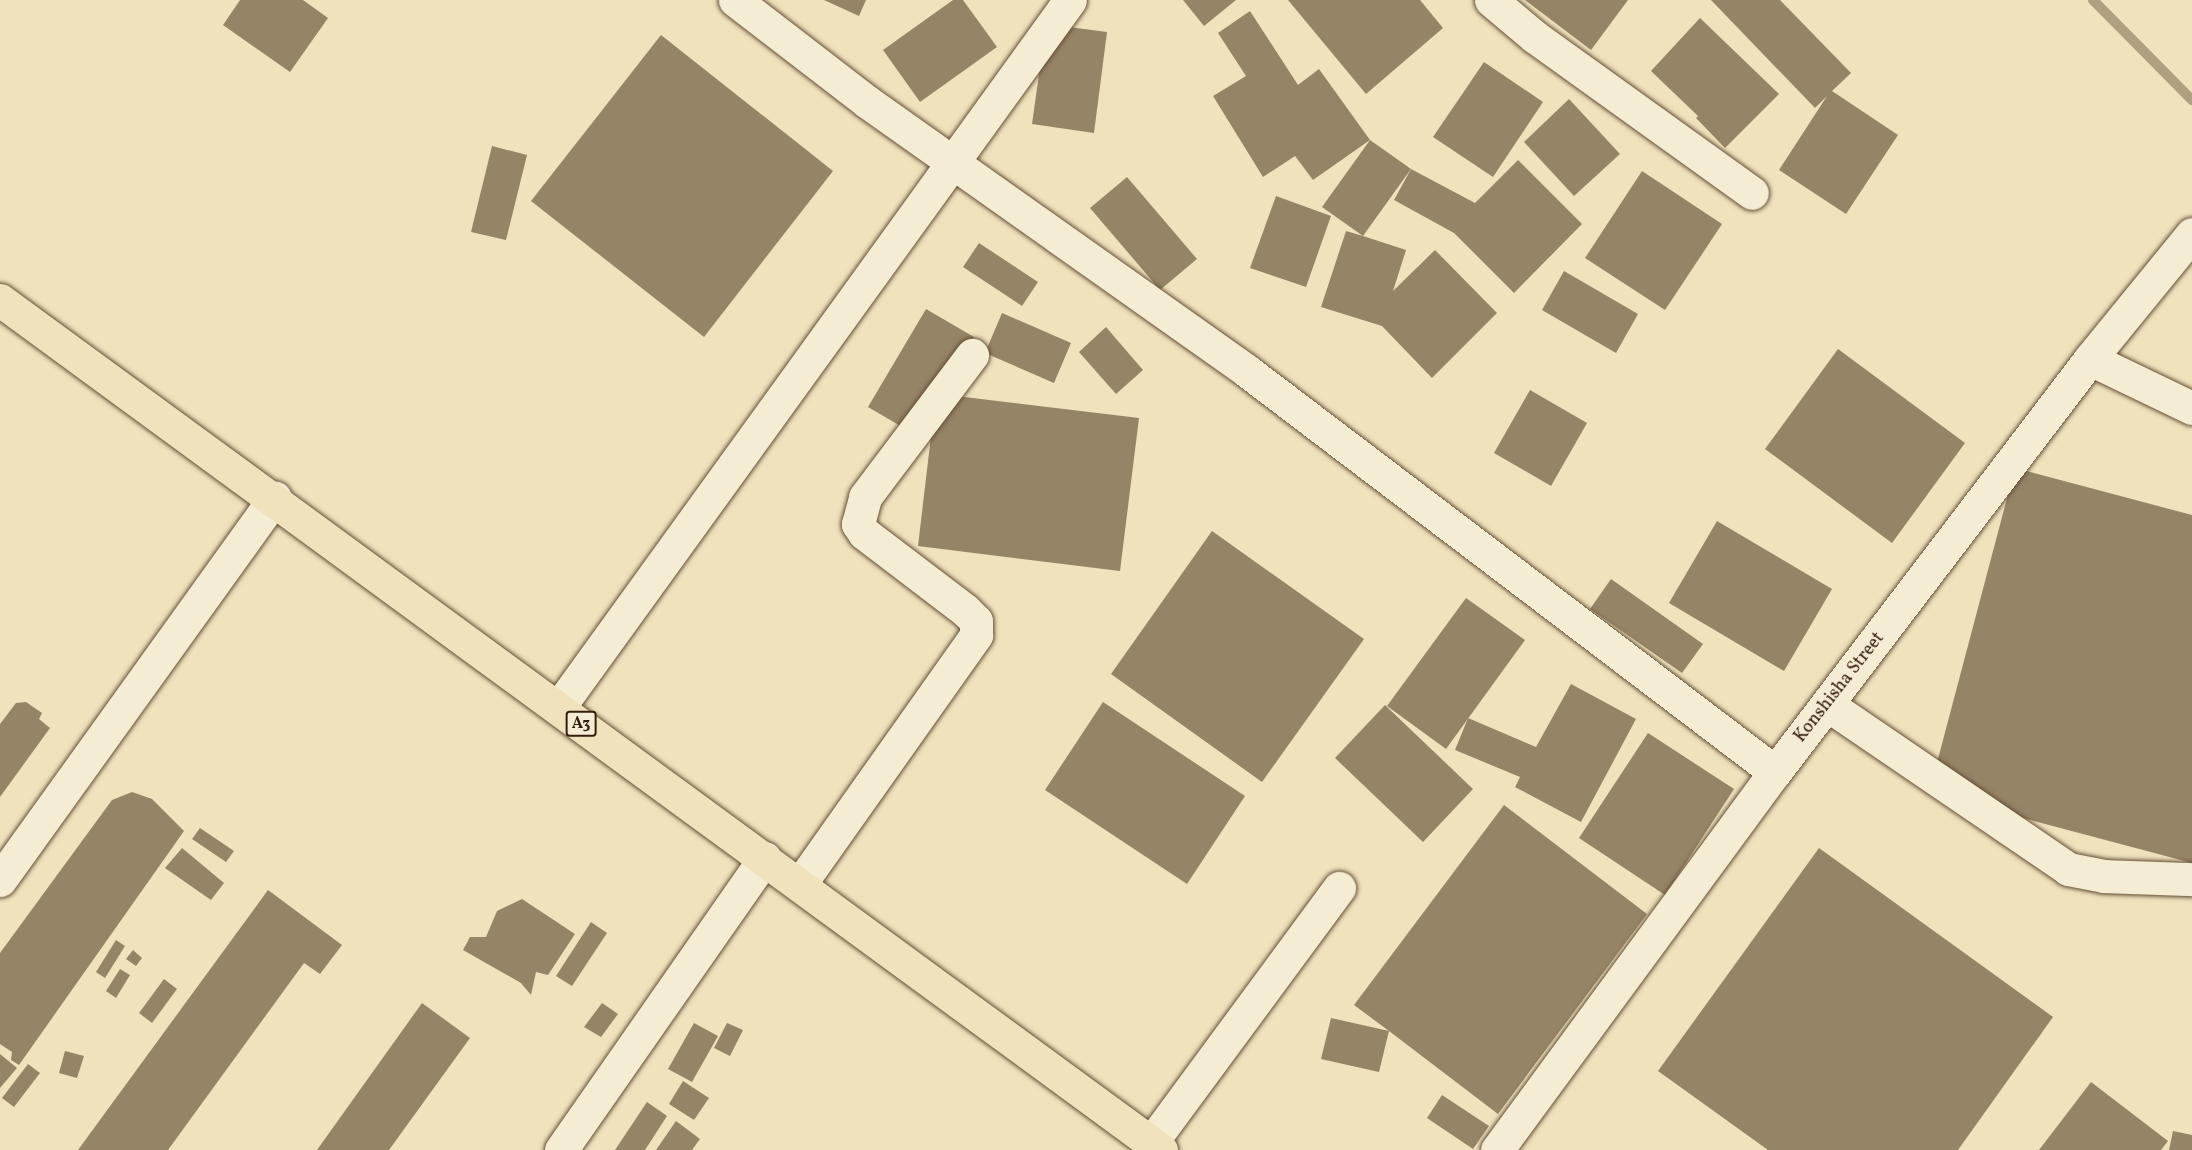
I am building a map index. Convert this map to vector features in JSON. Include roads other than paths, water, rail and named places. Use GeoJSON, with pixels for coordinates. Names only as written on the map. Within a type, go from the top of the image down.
{"type":"FeatureCollection","features":[{"type":"Feature","properties":{"kind":"highway","name":"A3"},"geometry":{"type":"LineString","coordinates":[[0,300],[275,498],[1156,1147]]}},
{"type":"Feature","properties":{"kind":"street"},"geometry":{"type":"LineString","coordinates":[[735,0],[952,162],[1246,371],[1775,772]]}},
{"type":"Feature","properties":{"kind":"street"},"geometry":{"type":"LineString","coordinates":[[559,707],[1070,0]]}},
{"type":"Feature","properties":{"kind":"street"},"geometry":{"type":"LineString","coordinates":[[1491,0],[1535,37],[1752,193]]}},
{"type":"Feature","properties":{"kind":"street","name":"Konshisha Street"},"geometry":{"type":"LineString","coordinates":[[1497,1150],[1775,772],[2090,359],[2192,234]]}},
{"type":"Feature","properties":{"kind":"street"},"geometry":{"type":"LineString","coordinates":[[800,884],[976,635],[976,621],[965,610],[864,533],[858,524],[865,497],[972,355]]}},
{"type":"Feature","properties":{"kind":"street"},"geometry":{"type":"LineString","coordinates":[[2090,359],[2192,408]]}},
{"type":"Feature","properties":{"kind":"street"},"geometry":{"type":"LineString","coordinates":[[0,880],[275,498]]}},
{"type":"Feature","properties":{"kind":"street"},"geometry":{"type":"LineString","coordinates":[[1828,705],[2068,869],[2104,876],[2192,879]]}},
{"type":"Feature","properties":{"kind":"street"},"geometry":{"type":"LineString","coordinates":[[561,1150],[765,858]]}},
{"type":"Feature","properties":{"kind":"street"},"geometry":{"type":"LineString","coordinates":[[1156,1147],[1339,888]]}},
{"type":"Feature","properties":{"kind":"waterway"},"geometry":{"type":"LineString","coordinates":[[2093,0],[2192,100]]}}]}
